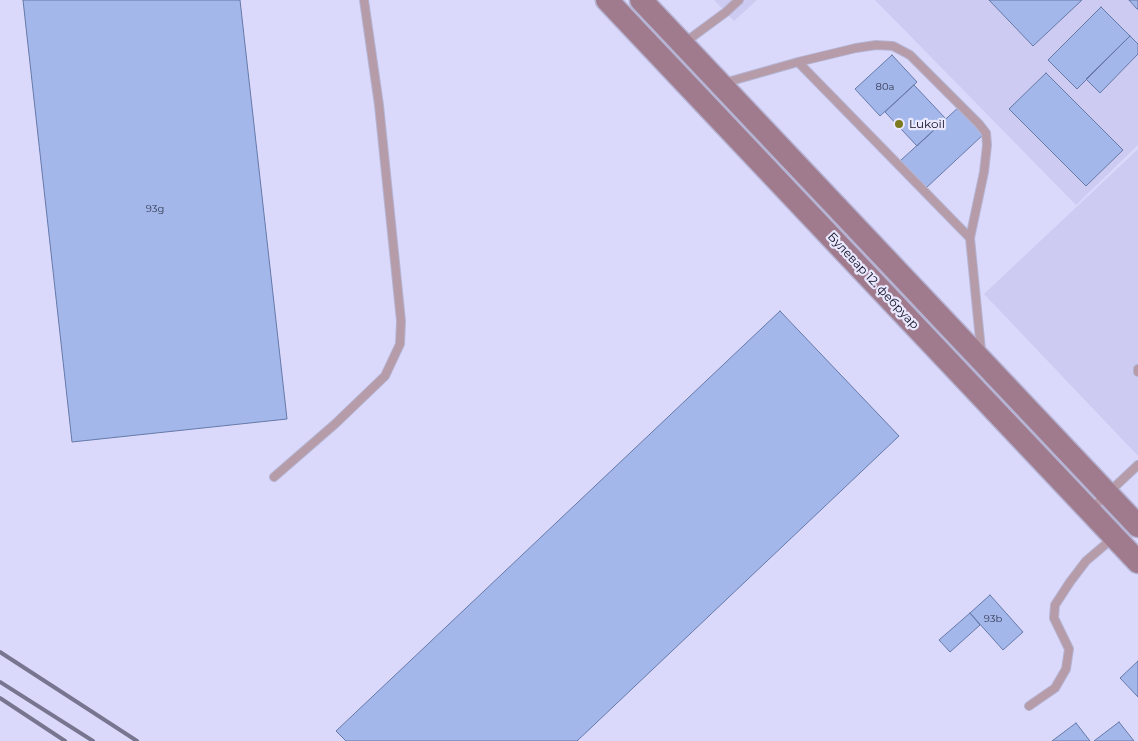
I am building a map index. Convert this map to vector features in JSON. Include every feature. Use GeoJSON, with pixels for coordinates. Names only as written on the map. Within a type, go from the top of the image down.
{"type":"FeatureCollection","features":[{"type":"Feature","properties":{"kind":"main road","name":"Булевар 12. фебруар"},"geometry":{"type":"LineString","coordinates":[[607,0],[1138,562]]}},
{"type":"Feature","properties":{"kind":"main road","name":"Булевар 12. фебруар"},"geometry":{"type":"LineString","coordinates":[[640,0],[1138,526]]}},
{"type":"Feature","properties":{"kind":"lane"},"geometry":{"type":"LineString","coordinates":[[274,477],[335,424],[385,376],[400,344],[400,312],[378,105],[364,0]]}},
{"type":"Feature","properties":{"kind":"lane"},"geometry":{"type":"LineString","coordinates":[[683,44],[739,0]]}},
{"type":"Feature","properties":{"kind":"lane"},"geometry":{"type":"LineString","coordinates":[[719,84],[856,48],[876,45],[893,46],[910,55],[979,124],[986,133],[987,145],[984,172],[970,238],[982,362]]}},
{"type":"Feature","properties":{"kind":"lane"},"geometry":{"type":"LineString","coordinates":[[798,62],[970,238]]}},
{"type":"Feature","properties":{"kind":"lane"},"geometry":{"type":"LineString","coordinates":[[1090,511],[1138,465]]}},
{"type":"Feature","properties":{"kind":"lane"},"geometry":{"type":"LineString","coordinates":[[1029,706],[1055,688],[1066,669],[1069,649],[1054,618],[1055,605],[1086,561],[1114,537]]}},
{"type":"Feature","properties":{"kind":"shaded area"},"geometry":{"type":"Polygon","coordinates":[[[714,0],[757,0],[734,21],[714,0]]]}},
{"type":"Feature","properties":{"kind":"shaded area"},"geometry":{"type":"Polygon","coordinates":[[[875,0],[1138,0],[1138,145],[1076,205],[875,0]]]}},
{"type":"Feature","properties":{"kind":"shaded area"},"geometry":{"type":"Polygon","coordinates":[[[1138,149],[1138,456],[984,294],[1138,149]]]}},
{"type":"Feature","properties":{"kind":"building"},"geometry":{"type":"Polygon","coordinates":[[[23,0],[240,0],[287,419],[72,442],[23,0]]]}},
{"type":"Feature","properties":{"kind":"building"},"geometry":{"type":"Polygon","coordinates":[[[989,0],[1082,0],[1033,46],[989,0]]]}},
{"type":"Feature","properties":{"kind":"building"},"geometry":{"type":"Polygon","coordinates":[[[1129,0],[1138,0],[1138,9],[1137,9],[1129,0]]]}},
{"type":"Feature","properties":{"kind":"building"},"geometry":{"type":"Polygon","coordinates":[[[1101,7],[1130,36],[1077,89],[1048,60],[1101,7]]]}},
{"type":"Feature","properties":{"kind":"building"},"geometry":{"type":"Polygon","coordinates":[[[1130,36],[1138,44],[1138,54],[1100,93],[1086,79],[1130,36]]]}},
{"type":"Feature","properties":{"kind":"building"},"geometry":{"type":"Polygon","coordinates":[[[892,55],[917,82],[880,116],[855,89],[892,55]]]}},
{"type":"Feature","properties":{"kind":"building"},"geometry":{"type":"Polygon","coordinates":[[[1046,73],[1123,150],[1086,186],[1009,109],[1046,73]]]}},
{"type":"Feature","properties":{"kind":"building"},"geometry":{"type":"Polygon","coordinates":[[[914,85],[946,119],[917,146],[885,112],[914,85]]]}},
{"type":"Feature","properties":{"kind":"building"},"geometry":{"type":"Polygon","coordinates":[[[960,106],[985,133],[926,188],[900,161],[960,106]]]}},
{"type":"Feature","properties":{"kind":"building"},"geometry":{"type":"Polygon","coordinates":[[[780,311],[899,436],[577,741],[346,741],[336,731],[780,311]]]}},
{"type":"Feature","properties":{"kind":"building"},"geometry":{"type":"Polygon","coordinates":[[[990,595],[1023,632],[1003,650],[970,613],[990,595]]]}},
{"type":"Feature","properties":{"kind":"building"},"geometry":{"type":"Polygon","coordinates":[[[970,613],[980,625],[950,652],[939,640],[970,613]]]}},
{"type":"Feature","properties":{"kind":"building"},"geometry":{"type":"Polygon","coordinates":[[[1138,661],[1138,697],[1120,678],[1138,661]]]}},
{"type":"Feature","properties":{"kind":"building"},"geometry":{"type":"Polygon","coordinates":[[[1119,722],[1134,741],[1094,741],[1119,722]]]}},
{"type":"Feature","properties":{"kind":"building"},"geometry":{"type":"Polygon","coordinates":[[[1076,723],[1090,741],[1052,741],[1076,723]]]}},
{"type":"Feature","properties":{"kind":"railway"},"geometry":{"type":"LineString","coordinates":[[0,652],[137,741]]}},
{"type":"Feature","properties":{"kind":"railway"},"geometry":{"type":"LineString","coordinates":[[0,682],[93,741]]}},
{"type":"Feature","properties":{"kind":"railway"},"geometry":{"type":"LineString","coordinates":[[0,698],[65,741]]}},
{"type":"Feature","properties":{"kind":"place","name":"Lukoil"},"geometry":{"type":"Point","coordinates":[899,124]}}]}
